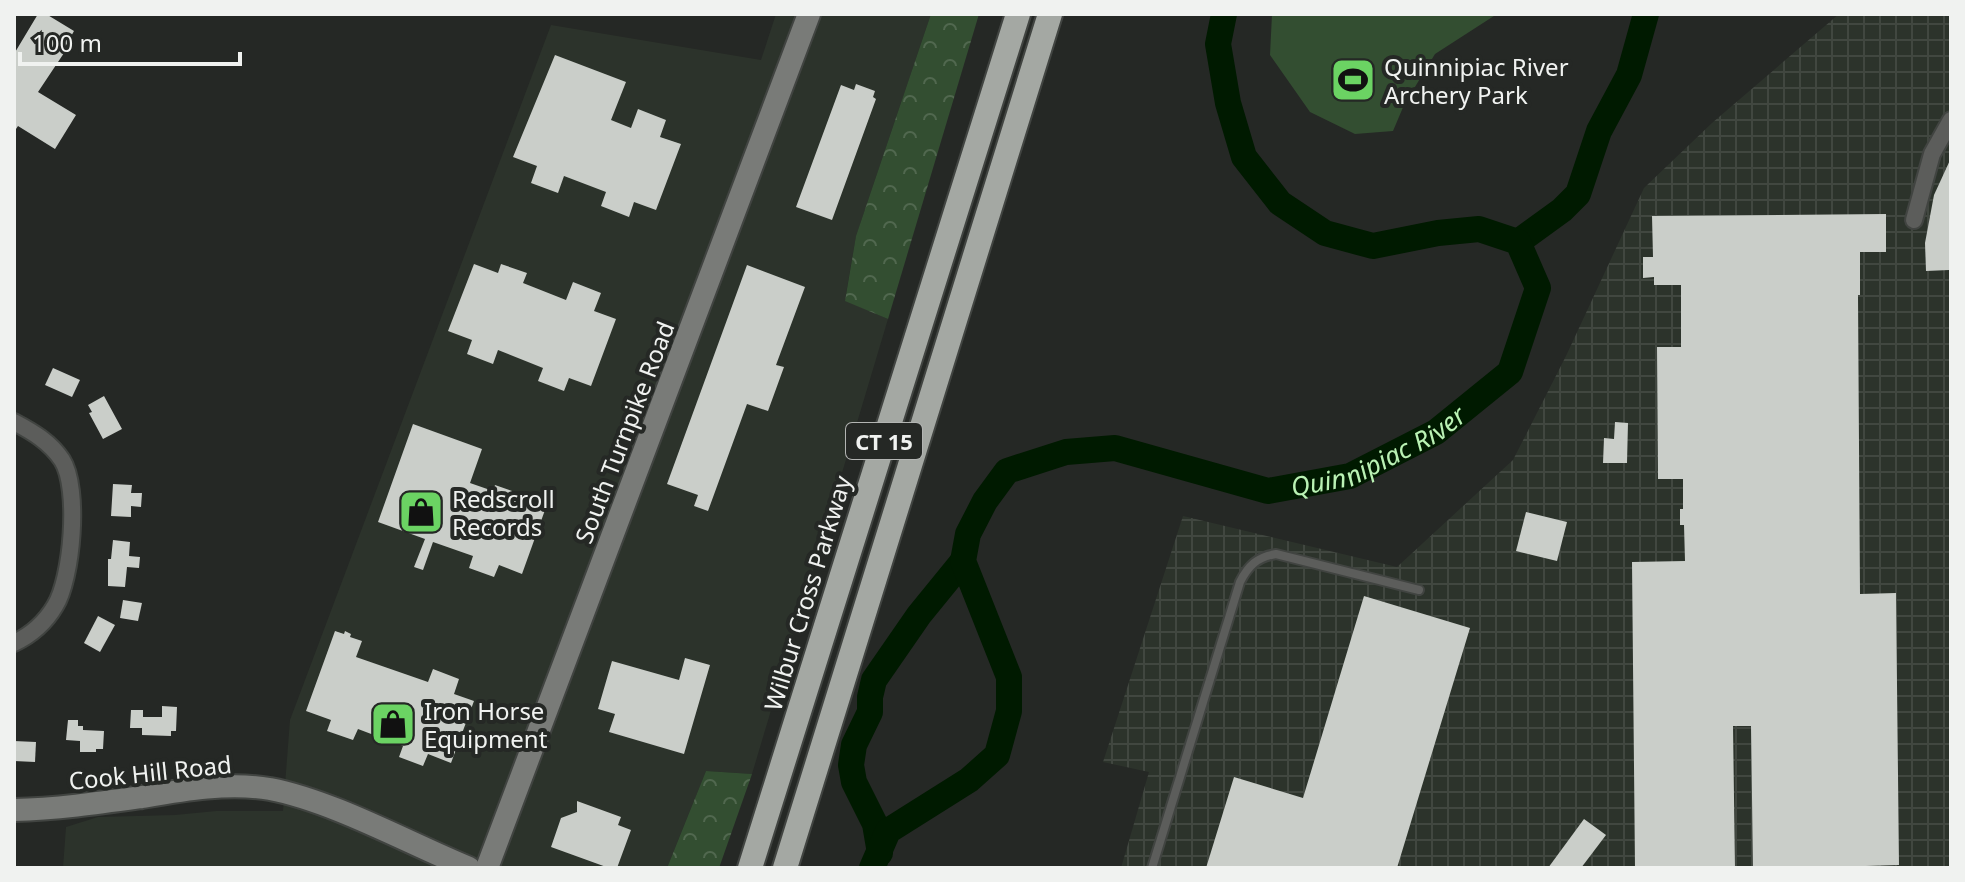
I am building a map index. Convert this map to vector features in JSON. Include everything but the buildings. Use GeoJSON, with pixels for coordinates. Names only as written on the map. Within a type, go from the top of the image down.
{"type":"FeatureCollection","features":[{"type":"Feature","properties":{"kind":"highway","name":"Wilbur Cross Parkway"},"geometry":{"type":"LineString","coordinates":[[750,868],[1018,14]]}},
{"type":"Feature","properties":{"kind":"highway","name":"CT 15"},"geometry":{"type":"LineString","coordinates":[[785,868],[1050,14]]}},
{"type":"Feature","properties":{"kind":"main road","name":"South Turnpike Road"},"geometry":{"type":"LineString","coordinates":[[487,868],[809,14]]}},
{"type":"Feature","properties":{"kind":"main road","name":"Cook Hill Road"},"geometry":{"type":"LineString","coordinates":[[14,810],[82,805],[188,790],[235,787],[268,789],[300,797],[469,868]]}},
{"type":"Feature","properties":{"kind":"street"},"geometry":{"type":"LineString","coordinates":[[1914,220],[1932,154],[1951,120]]}},
{"type":"Feature","properties":{"kind":"street"},"geometry":{"type":"LineString","coordinates":[[14,422],[41,437],[61,459],[70,476],[73,497],[66,581],[57,604],[28,636],[14,643]]}},
{"type":"Feature","properties":{"kind":"lane"},"geometry":{"type":"LineString","coordinates":[[1152,868],[1240,582],[1250,565],[1265,556],[1276,554],[1419,590]]}},
{"type":"Feature","properties":{"kind":"shaded area"},"geometry":{"type":"Polygon","coordinates":[[[776,14],[931,14],[856,236],[845,300],[888,319],[752,774],[706,771],[667,868],[63,868],[66,827],[98,817],[283,811],[290,720],[551,25],[761,60],[776,14]]]}},
{"type":"Feature","properties":{"kind":"shaded area"},"geometry":{"type":"Polygon","coordinates":[[[1839,14],[1951,14],[1951,868],[1121,868],[1149,772],[1103,762],[1183,516],[1397,567],[1513,460],[1566,356],[1644,188],[1712,123],[1839,14]]]}},
{"type":"Feature","properties":{"kind":"green space"},"geometry":{"type":"Polygon","coordinates":[[[931,14],[979,14],[888,319],[845,301],[856,236],[931,14]]]}},
{"type":"Feature","properties":{"kind":"green space","name":"Quinnipiac River Archery Park"},"geometry":{"type":"Polygon","coordinates":[[[1272,14],[1497,14],[1435,54],[1404,105],[1393,131],[1355,134],[1310,112],[1270,55],[1272,14]]]}},
{"type":"Feature","properties":{"kind":"green space"},"geometry":{"type":"Polygon","coordinates":[[[706,771],[752,774],[719,868],[667,868],[706,771]]]}},
{"type":"Feature","properties":{"kind":"waterway","name":"Quinnipiac River"},"geometry":{"type":"LineString","coordinates":[[872,868],[888,831],[969,780],[997,755],[1009,711],[1009,677],[963,561],[968,534],[985,501],[1007,471],[1066,452],[1115,448],[1268,491],[1350,476],[1436,432],[1510,372],[1538,288],[1518,242],[1479,229],[1438,233],[1373,246],[1325,233],[1280,203],[1244,157],[1228,103],[1218,44],[1224,14]]}},
{"type":"Feature","properties":{"kind":"waterway","name":"Quinnipiac River"},"geometry":{"type":"LineString","coordinates":[[1518,242],[1562,210],[1578,194],[1599,131],[1629,75],[1646,14]]}},
{"type":"Feature","properties":{"kind":"waterway","name":"Quinnipiac River"},"geometry":{"type":"LineString","coordinates":[[880,853],[875,824],[854,782],[851,765],[854,745],[870,712],[874,680],[919,615],[963,561]]}},
{"type":"Feature","properties":{"kind":"place","name":"Quinnipiac River Archery Park"},"geometry":{"type":"Point","coordinates":[1353,80]}},
{"type":"Feature","properties":{"kind":"place","name":"Redscroll Records"},"geometry":{"type":"Point","coordinates":[421,512]}},
{"type":"Feature","properties":{"kind":"place","name":"Iron Horse Equipment"},"geometry":{"type":"Point","coordinates":[393,724]}}]}
